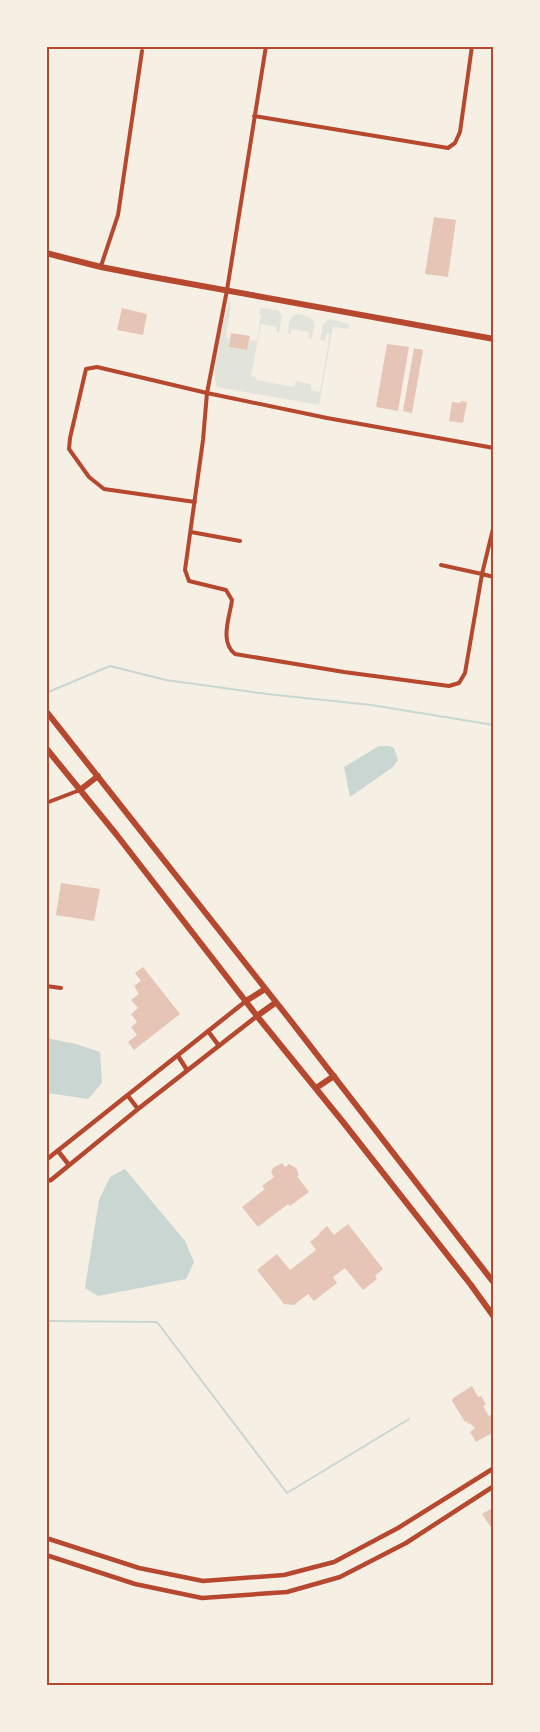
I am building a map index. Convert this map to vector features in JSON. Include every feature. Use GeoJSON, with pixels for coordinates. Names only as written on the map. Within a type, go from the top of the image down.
{"type":"FeatureCollection","features":[{"type":"Feature","properties":{"kind":"main road"},"geometry":{"type":"LineString","coordinates":[[46,254],[101,267],[494,339]]}},
{"type":"Feature","properties":{"kind":"main road"},"geometry":{"type":"LineString","coordinates":[[47,713],[334,1076],[494,1283]]}},
{"type":"Feature","properties":{"kind":"main road"},"geometry":{"type":"LineString","coordinates":[[46,748],[316,1088],[494,1317]]}},
{"type":"Feature","properties":{"kind":"main road"},"geometry":{"type":"LineString","coordinates":[[80,790],[98,776]]}},
{"type":"Feature","properties":{"kind":"main road"},"geometry":{"type":"LineString","coordinates":[[246,1001],[265,989]]}},
{"type":"Feature","properties":{"kind":"main road"},"geometry":{"type":"LineString","coordinates":[[257,1016],[275,1003]]}},
{"type":"Feature","properties":{"kind":"main road"},"geometry":{"type":"LineString","coordinates":[[316,1088],[334,1076]]}},
{"type":"Feature","properties":{"kind":"street"},"geometry":{"type":"LineString","coordinates":[[266,46],[227,290],[207,393],[203,440],[185,570],[189,581],[226,590],[232,600],[226,637],[232,652],[344,672],[449,686],[459,683],[465,673],[482,574],[493,529]]}},
{"type":"Feature","properties":{"kind":"street"},"geometry":{"type":"LineString","coordinates":[[254,116],[448,148],[455,143],[460,132],[472,46]]}},
{"type":"Feature","properties":{"kind":"street"},"geometry":{"type":"LineString","coordinates":[[101,267],[118,215],[142,51]]}},
{"type":"Feature","properties":{"kind":"street"},"geometry":{"type":"LineString","coordinates":[[195,502],[104,489],[89,477],[69,449],[86,369],[97,367],[327,418],[494,448]]}},
{"type":"Feature","properties":{"kind":"street"},"geometry":{"type":"LineString","coordinates":[[191,532],[240,541]]}},
{"type":"Feature","properties":{"kind":"street"},"geometry":{"type":"LineString","coordinates":[[441,565],[494,577]]}},
{"type":"Feature","properties":{"kind":"street"},"geometry":{"type":"LineString","coordinates":[[46,803],[80,790]]}},
{"type":"Feature","properties":{"kind":"street"},"geometry":{"type":"LineString","coordinates":[[46,986],[61,988]]}},
{"type":"Feature","properties":{"kind":"street"},"geometry":{"type":"LineString","coordinates":[[46,1160],[246,1001]]}},
{"type":"Feature","properties":{"kind":"street"},"geometry":{"type":"LineString","coordinates":[[46,1181],[257,1016]]}},
{"type":"Feature","properties":{"kind":"street"},"geometry":{"type":"LineString","coordinates":[[208,1031],[219,1046]]}},
{"type":"Feature","properties":{"kind":"street"},"geometry":{"type":"LineString","coordinates":[[178,1056],[188,1070]]}},
{"type":"Feature","properties":{"kind":"street"},"geometry":{"type":"LineString","coordinates":[[128,1096],[138,1109]]}},
{"type":"Feature","properties":{"kind":"street"},"geometry":{"type":"LineString","coordinates":[[58,1151],[69,1165]]}},
{"type":"Feature","properties":{"kind":"street"},"geometry":{"type":"LineString","coordinates":[[46,1538],[139,1568],[203,1581],[284,1575],[334,1562],[398,1528],[494,1468]]}},
{"type":"Feature","properties":{"kind":"street"},"geometry":{"type":"LineString","coordinates":[[46,1555],[135,1584],[202,1598],[287,1592],[340,1577],[406,1543],[494,1486]]}},
{"type":"Feature","properties":{"kind":"shaded area"},"geometry":{"type":"Polygon","coordinates":[[[230,301],[226,337],[230,339],[229,347],[247,350],[250,340],[257,341],[261,308],[278,310],[282,316],[279,333],[276,332],[277,327],[261,324],[251,376],[256,377],[256,380],[294,387],[296,381],[311,384],[311,390],[320,392],[330,334],[327,333],[325,341],[320,340],[323,324],[330,319],[349,324],[349,329],[333,327],[319,405],[217,387],[216,357],[230,301]]]}},
{"type":"Feature","properties":{"kind":"shaded area"},"geometry":{"type":"Polygon","coordinates":[[[298,314],[312,319],[314,329],[311,339],[309,332],[292,329],[290,335],[288,333],[291,319],[298,314]]]}},
{"type":"Feature","properties":{"kind":"shaded area"},"geometry":{"type":"Polygon","coordinates":[[[379,746],[394,748],[398,760],[393,767],[350,797],[344,767],[379,746]]]}},
{"type":"Feature","properties":{"kind":"shaded area"},"geometry":{"type":"Polygon","coordinates":[[[46,1038],[100,1052],[102,1083],[88,1099],[47,1093],[46,1038]]]}},
{"type":"Feature","properties":{"kind":"shaded area"},"geometry":{"type":"Polygon","coordinates":[[[125,1169],[185,1241],[194,1262],[186,1279],[98,1296],[85,1288],[99,1200],[110,1177],[125,1169]]]}},
{"type":"Feature","properties":{"kind":"building"},"geometry":{"type":"Polygon","coordinates":[[[434,217],[456,220],[448,277],[425,274],[434,217]]]}},
{"type":"Feature","properties":{"kind":"building"},"geometry":{"type":"Polygon","coordinates":[[[122,308],[147,314],[143,335],[117,330],[122,308]]]}},
{"type":"Feature","properties":{"kind":"building"},"geometry":{"type":"Polygon","coordinates":[[[231,333],[250,336],[247,350],[229,347],[231,333]]]}},
{"type":"Feature","properties":{"kind":"building"},"geometry":{"type":"Polygon","coordinates":[[[387,344],[409,347],[398,411],[376,407],[387,344]]]}},
{"type":"Feature","properties":{"kind":"building"},"geometry":{"type":"Polygon","coordinates":[[[414,348],[423,350],[412,413],[403,411],[414,348]]]}},
{"type":"Feature","properties":{"kind":"building"},"geometry":{"type":"Polygon","coordinates":[[[461,401],[467,402],[463,423],[449,421],[452,402],[460,403],[461,401]]]}},
{"type":"Feature","properties":{"kind":"building"},"geometry":{"type":"Polygon","coordinates":[[[61,883],[100,889],[94,921],[56,915],[61,883]]]}},
{"type":"Feature","properties":{"kind":"building"},"geometry":{"type":"Polygon","coordinates":[[[143,967],[180,1014],[134,1050],[128,1042],[137,1035],[131,1027],[137,1022],[131,1014],[138,1008],[131,1000],[139,994],[134,986],[141,981],[135,973],[143,967]]]}},
{"type":"Feature","properties":{"kind":"building"},"geometry":{"type":"Polygon","coordinates":[[[282,1163],[285,1167],[289,1164],[296,1168],[299,1175],[297,1176],[309,1192],[290,1206],[288,1204],[258,1227],[242,1207],[265,1189],[262,1186],[274,1177],[271,1172],[273,1168],[282,1163]]]}},
{"type":"Feature","properties":{"kind":"building"},"geometry":{"type":"Polygon","coordinates":[[[348,1224],[383,1269],[375,1276],[377,1279],[363,1290],[345,1268],[333,1277],[337,1283],[314,1301],[308,1294],[294,1305],[284,1304],[257,1270],[277,1254],[290,1270],[316,1250],[310,1242],[327,1226],[334,1235],[348,1224]]]}},
{"type":"Feature","properties":{"kind":"building"},"geometry":{"type":"Polygon","coordinates":[[[472,1386],[478,1397],[481,1396],[486,1404],[483,1406],[489,1416],[494,1418],[494,1432],[476,1442],[470,1432],[475,1428],[467,1421],[465,1422],[452,1401],[472,1386]]]}},
{"type":"Feature","properties":{"kind":"building"},"geometry":{"type":"Polygon","coordinates":[[[494,1507],[494,1532],[482,1514],[494,1507]]]}},
{"type":"Feature","properties":{"kind":"waterway"},"geometry":{"type":"LineString","coordinates":[[46,693],[110,666],[166,680],[371,705],[494,725]]}},
{"type":"Feature","properties":{"kind":"waterway"},"geometry":{"type":"LineString","coordinates":[[46,1321],[157,1322],[287,1493],[409,1419]]}}]}
